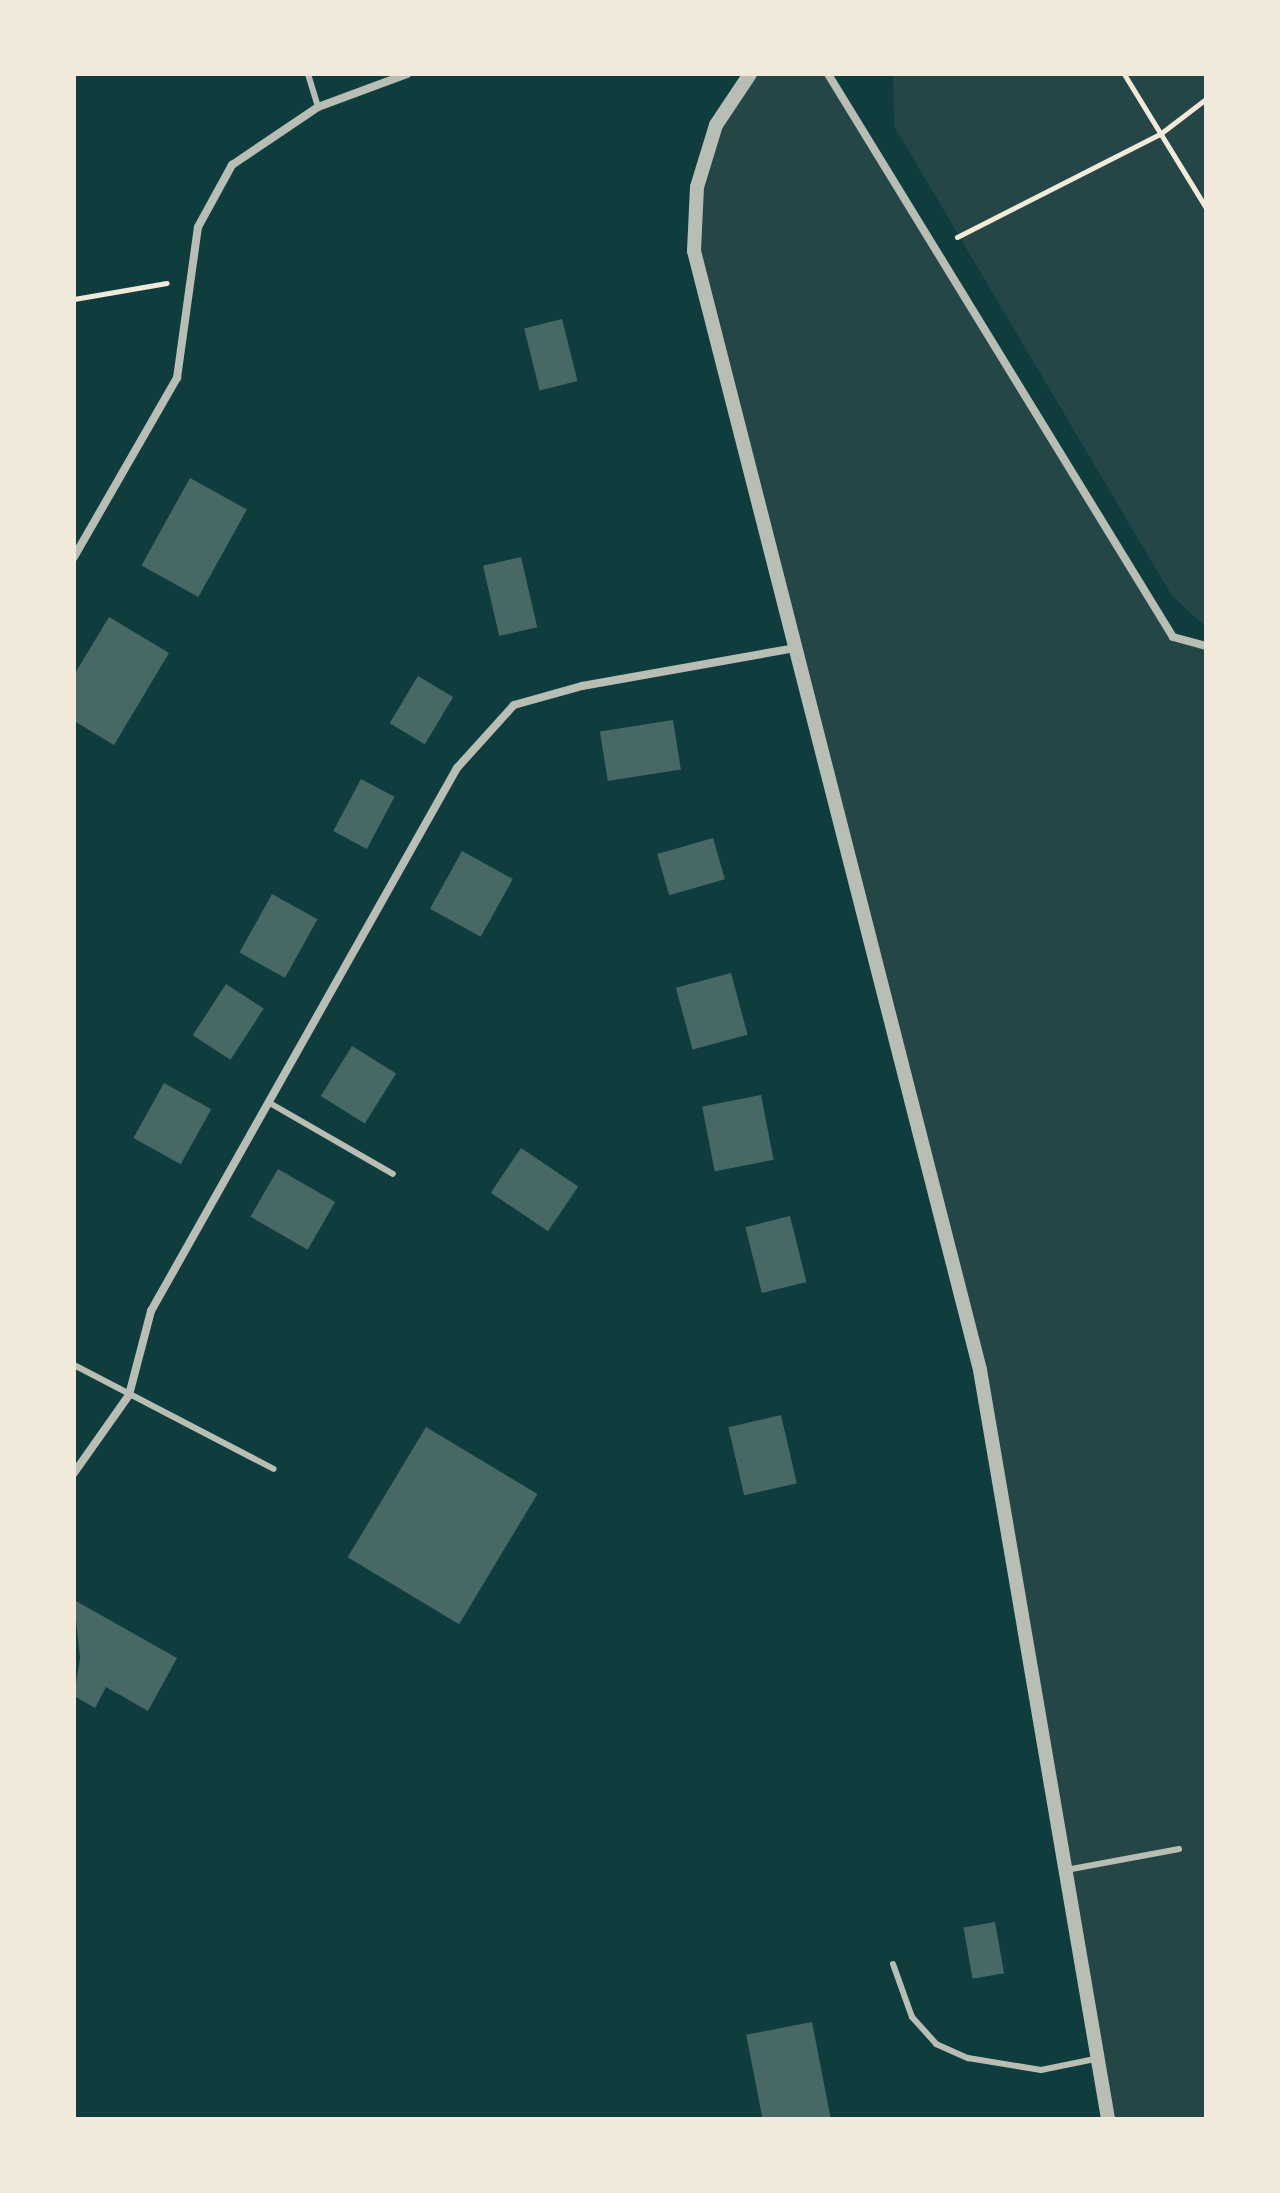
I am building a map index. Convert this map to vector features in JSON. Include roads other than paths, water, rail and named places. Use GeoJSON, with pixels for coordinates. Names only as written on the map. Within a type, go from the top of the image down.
{"type":"FeatureCollection","features":[{"type":"Feature","properties":{"kind":"street"},"geometry":{"type":"LineString","coordinates":[[74,557],[177,378],[187,279],[198,227],[232,165],[318,107],[407,74]]}},
{"type":"Feature","properties":{"kind":"street"},"geometry":{"type":"LineString","coordinates":[[750,74],[716,125],[697,187],[694,251],[980,1370],[1108,2119]]}},
{"type":"Feature","properties":{"kind":"street"},"geometry":{"type":"LineString","coordinates":[[828,74],[1173,637],[1206,646]]}},
{"type":"Feature","properties":{"kind":"street"},"geometry":{"type":"LineString","coordinates":[[74,1473],[129,1395],[151,1311],[457,768],[514,705],[582,686],[795,648]]}},
{"type":"Feature","properties":{"kind":"lane"},"geometry":{"type":"LineString","coordinates":[[308,74],[318,107]]}},
{"type":"Feature","properties":{"kind":"lane"},"geometry":{"type":"LineString","coordinates":[[267,1101],[393,1174]]}},
{"type":"Feature","properties":{"kind":"lane"},"geometry":{"type":"LineString","coordinates":[[74,1365],[274,1469]]}},
{"type":"Feature","properties":{"kind":"lane"},"geometry":{"type":"LineString","coordinates":[[1066,1870],[1179,1849]]}},
{"type":"Feature","properties":{"kind":"lane"},"geometry":{"type":"LineString","coordinates":[[893,1964],[912,2017],[936,2044],[968,2058],[1041,2070],[1099,2059]]}}]}
